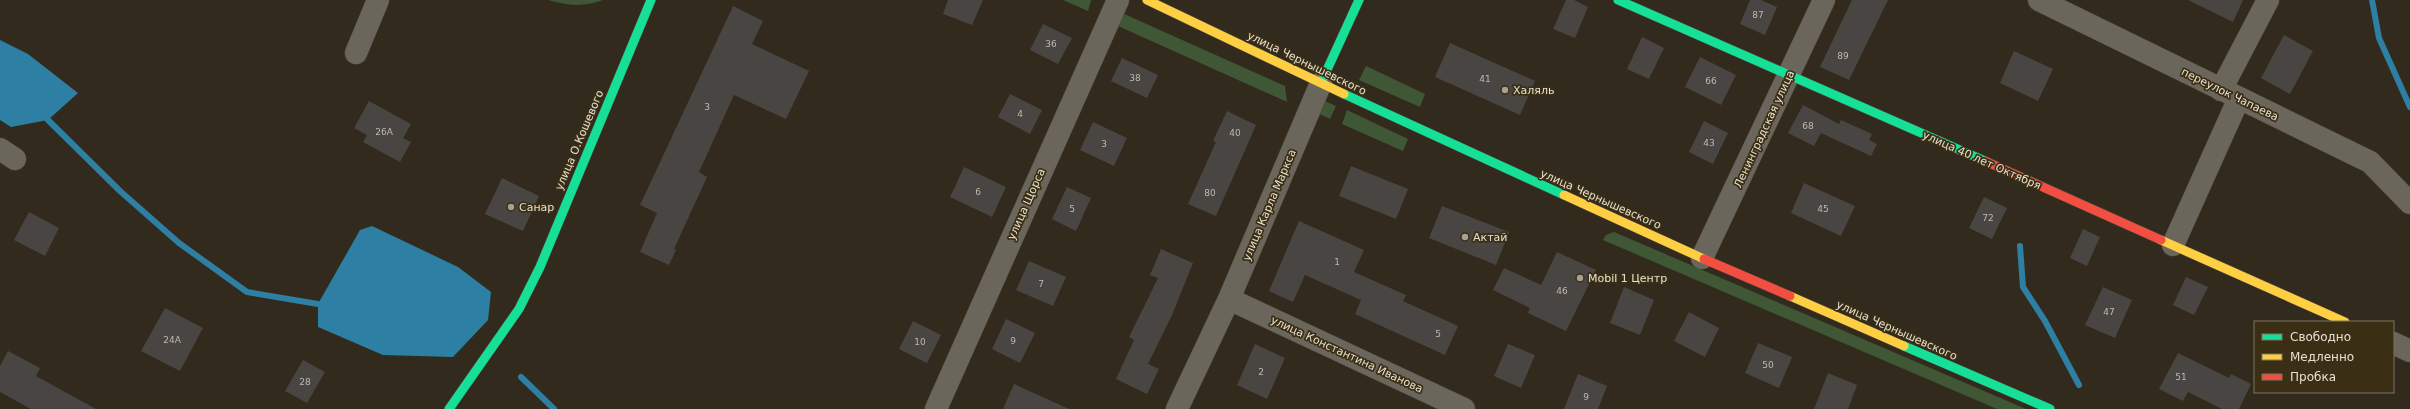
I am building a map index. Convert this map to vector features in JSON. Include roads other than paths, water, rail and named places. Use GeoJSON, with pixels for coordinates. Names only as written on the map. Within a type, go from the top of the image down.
{"type":"FeatureCollection","features":[{"type":"Feature","properties":{"kind":"street"},"geometry":{"type":"LineString","coordinates":[[356,53],[378,0]]}},
{"type":"Feature","properties":{"kind":"street","name":"улица О.Кошевого"},"geometry":{"type":"LineString","coordinates":[[449,409],[519,309],[540,267],[651,0]]}},
{"type":"Feature","properties":{"kind":"street","name":"улица Щорса"},"geometry":{"type":"LineString","coordinates":[[936,409],[1118,0]]}},
{"type":"Feature","properties":{"kind":"street","name":"улица Чернышевского"},"geometry":{"type":"LineString","coordinates":[[1147,0],[1321,83],[1702,258],[2050,409]]}},
{"type":"Feature","properties":{"kind":"street","name":"улица Карла Маркса"},"geometry":{"type":"LineString","coordinates":[[1177,409],[1229,299],[1321,83],[1359,0]]}},
{"type":"Feature","properties":{"kind":"street","name":"улица 40 лет Октября"},"geometry":{"type":"LineString","coordinates":[[1618,0],[1790,74],[2343,321]]}},
{"type":"Feature","properties":{"kind":"street","name":"Ленинградская улица"},"geometry":{"type":"LineString","coordinates":[[1702,258],[1824,0]]}},
{"type":"Feature","properties":{"kind":"street","name":"переулок Чапаева"},"geometry":{"type":"LineString","coordinates":[[2039,0],[2370,162],[2410,202]]}},
{"type":"Feature","properties":{"kind":"street"},"geometry":{"type":"LineString","coordinates":[[2174,246],[2230,94],[2268,0]]}},
{"type":"Feature","properties":{"kind":"street","name":"улица Константина Иванова"},"geometry":{"type":"LineString","coordinates":[[1229,299],[1464,409]]}},
{"type":"Feature","properties":{"kind":"street"},"geometry":{"type":"LineString","coordinates":[[2394,343],[2410,351]]}},
{"type":"Feature","properties":{"kind":"water"},"geometry":{"type":"Polygon","coordinates":[[[0,40],[28,54],[78,93],[48,120],[11,127],[0,120],[0,40]]]}},
{"type":"Feature","properties":{"kind":"water"},"geometry":{"type":"Polygon","coordinates":[[[372,226],[458,267],[491,292],[488,320],[453,357],[383,355],[318,327],[318,304],[360,230],[372,226]]]}},
{"type":"Feature","properties":{"kind":"waterway"},"geometry":{"type":"LineString","coordinates":[[2372,0],[2379,38],[2410,107]]}},
{"type":"Feature","properties":{"kind":"waterway"},"geometry":{"type":"LineString","coordinates":[[48,120],[120,191],[179,243],[247,292],[318,304]]}},
{"type":"Feature","properties":{"kind":"waterway"},"geometry":{"type":"LineString","coordinates":[[2020,246],[2023,287],[2045,321],[2079,385]]}},
{"type":"Feature","properties":{"kind":"waterway"},"geometry":{"type":"LineString","coordinates":[[521,377],[554,409]]}},
{"type":"Feature","properties":{"kind":"place","name":"Халяль"},"geometry":{"type":"Point","coordinates":[1505,90]}},
{"type":"Feature","properties":{"kind":"place","name":"Санар"},"geometry":{"type":"Point","coordinates":[511,207]}},
{"type":"Feature","properties":{"kind":"place","name":"Актай"},"geometry":{"type":"Point","coordinates":[1465,237]}},
{"type":"Feature","properties":{"kind":"place","name":"Mobil 1 Центр"},"geometry":{"type":"Point","coordinates":[1580,278]}}]}
